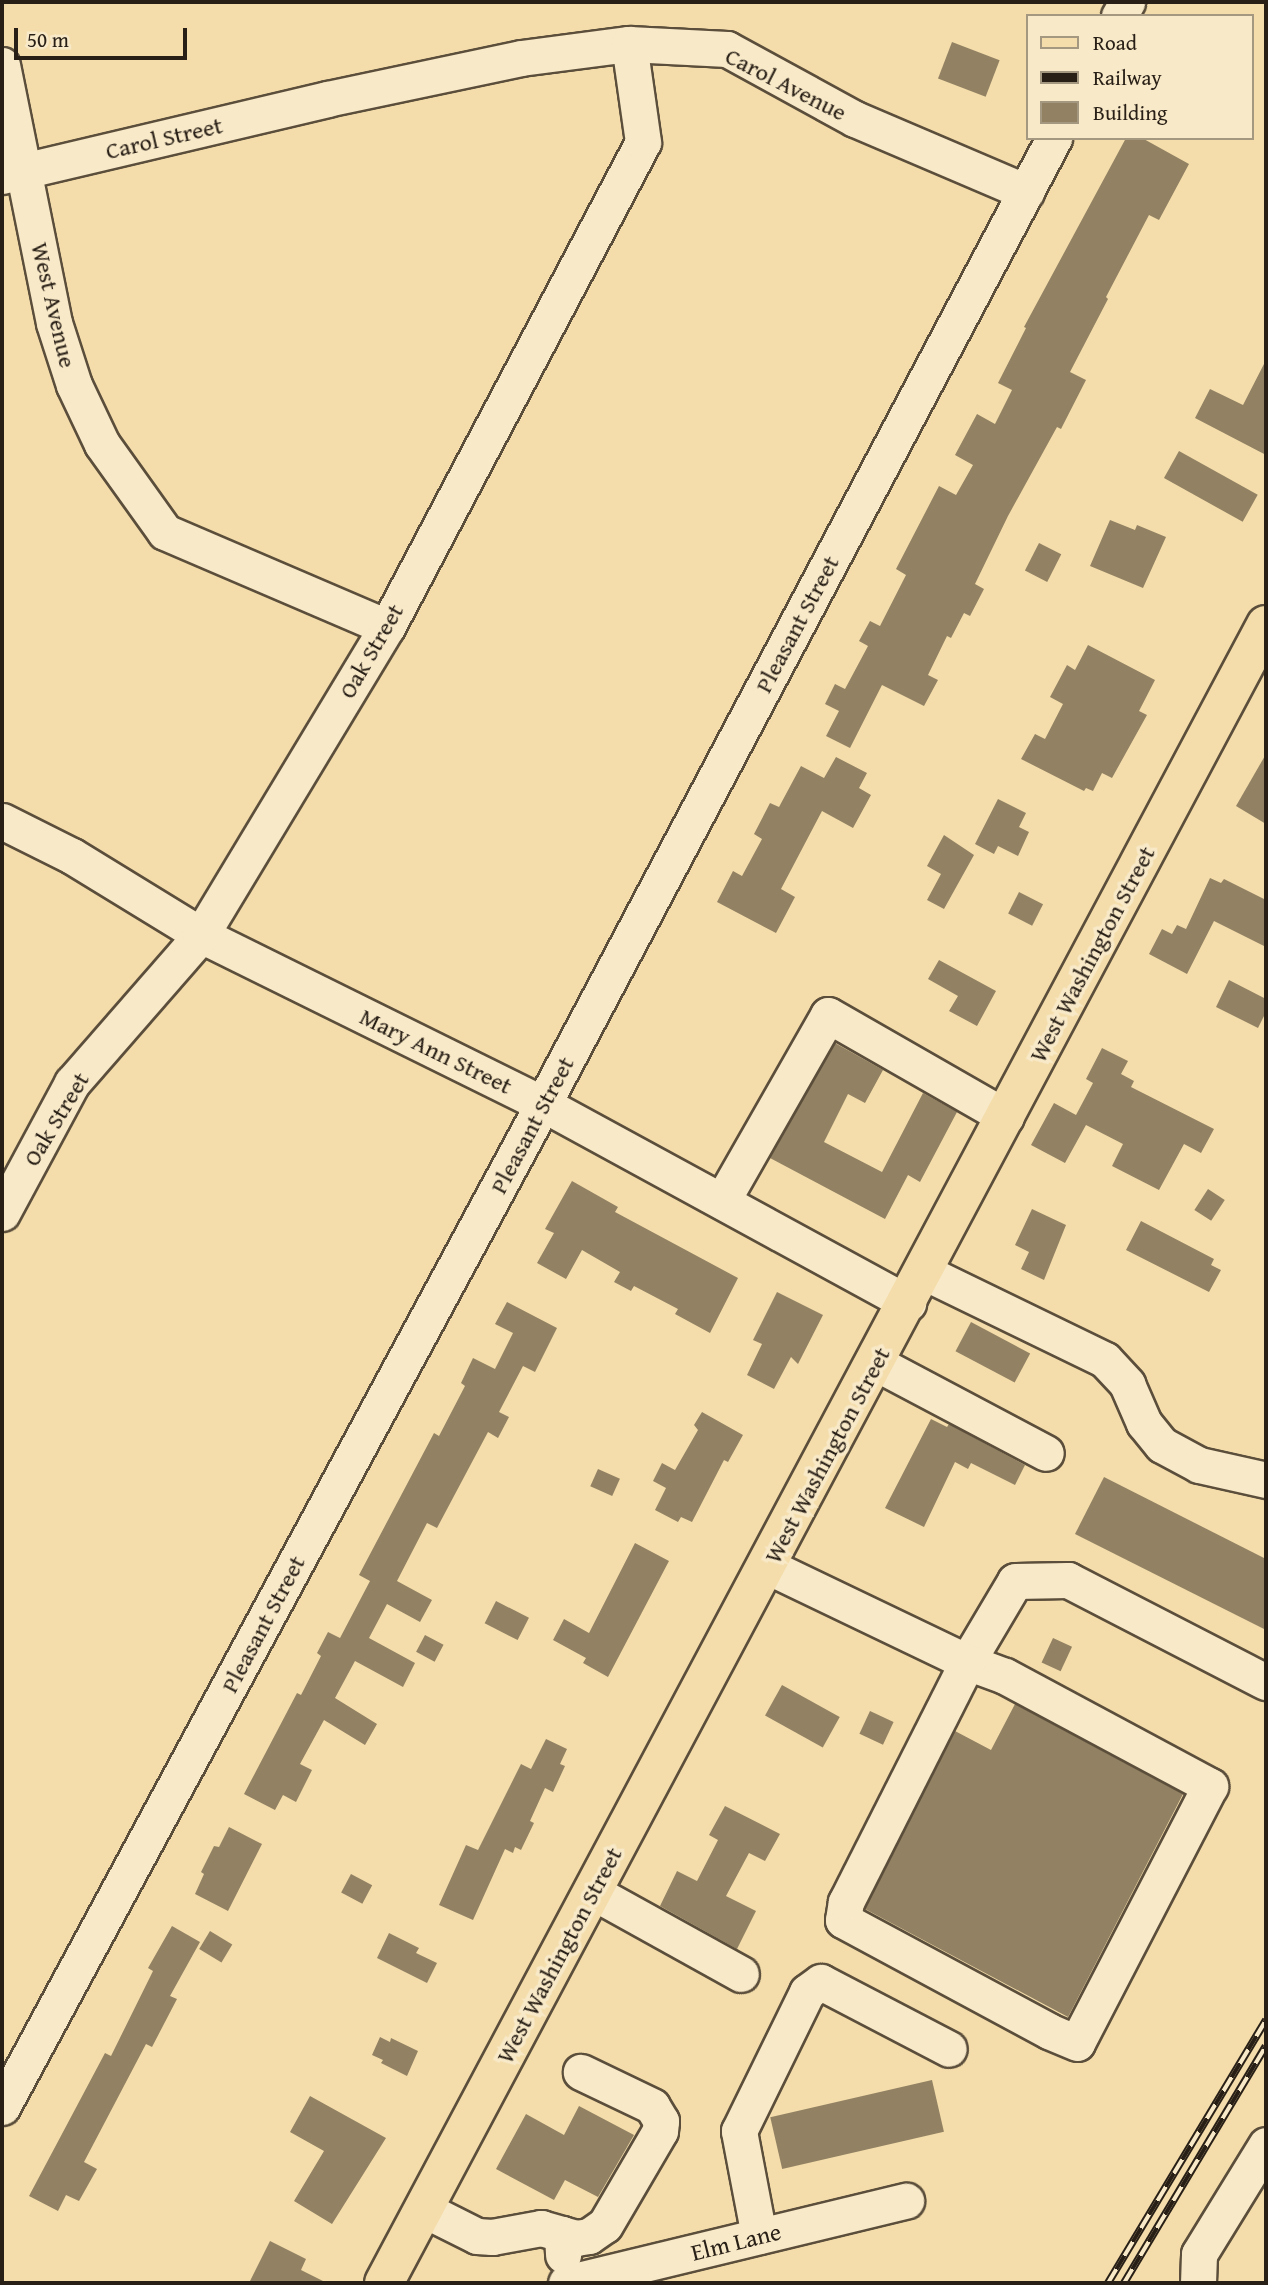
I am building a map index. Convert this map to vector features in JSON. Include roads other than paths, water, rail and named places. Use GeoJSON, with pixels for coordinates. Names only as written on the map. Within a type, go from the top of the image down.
{"type":"FeatureCollection","features":[{"type":"Feature","properties":{"kind":"main road","name":"West Washington Street"},"geometry":{"type":"LineString","coordinates":[[384,2283],[876,1363],[1266,625]]}},
{"type":"Feature","properties":{"kind":"street","name":"Carol Avenue"},"geometry":{"type":"LineString","coordinates":[[327,99],[521,58],[629,44],[727,49],[855,119],[1026,192]]}},
{"type":"Feature","properties":{"kind":"street","name":"Oak Street"},"geometry":{"type":"LineString","coordinates":[[2,1213],[72,1083],[201,935],[387,627],[643,142],[629,44]]}},
{"type":"Feature","properties":{"kind":"street","name":"West Avenue"},"geometry":{"type":"LineString","coordinates":[[2,65],[13,174],[54,323],[74,384],[102,444],[165,532],[387,627]]}},
{"type":"Feature","properties":{"kind":"street","name":"Carol Street"},"geometry":{"type":"LineString","coordinates":[[13,174],[327,99]]}},
{"type":"Feature","properties":{"kind":"street","name":"Pleasant Street"},"geometry":{"type":"LineString","coordinates":[[2,2107],[543,1104],[1053,140]]}},
{"type":"Feature","properties":{"kind":"street","name":"Mary Ann Street"},"geometry":{"type":"LineString","coordinates":[[2,821],[72,856],[201,935],[543,1104],[722,1201],[916,1287],[1105,1360],[1127,1384],[1144,1423],[1162,1445],[1199,1465],[1266,1480]]}},
{"type":"Feature","properties":{"kind":"street"},"geometry":{"type":"LineString","coordinates":[[722,1201],[828,1015],[1006,1117]]}},
{"type":"Feature","properties":{"kind":"street"},"geometry":{"type":"LineString","coordinates":[[876,1363],[1046,1454]]}},
{"type":"Feature","properties":{"kind":"street"},"geometry":{"type":"LineString","coordinates":[[767,1566],[967,1662],[1005,1676],[1210,1786],[1077,2043],[1049,2031],[843,1920],[845,1902],[967,1662],[1014,1581],[1068,1580],[1266,1682]]}},
{"type":"Feature","properties":{"kind":"street"},"geometry":{"type":"LineString","coordinates":[[593,1892],[741,1974]]}},
{"type":"Feature","properties":{"kind":"street"},"geometry":{"type":"LineString","coordinates":[[759,2236],[739,2131],[807,1992],[821,1982],[949,2049]]}},
{"type":"Feature","properties":{"kind":"street"},"geometry":{"type":"LineString","coordinates":[[424,2209],[477,2236],[492,2237],[541,2228],[576,2238],[589,2236],[605,2225],[660,2131],[661,2121],[652,2106],[581,2072]]}},
{"type":"Feature","properties":{"kind":"street"},"geometry":{"type":"LineString","coordinates":[[1198,2283],[1199,2254],[1266,2145]]}},
{"type":"Feature","properties":{"kind":"street","name":"Elm Lane"},"geometry":{"type":"LineString","coordinates":[[567,2283],[906,2201]]}},
{"type":"Feature","properties":{"kind":"street"},"geometry":{"type":"LineString","coordinates":[[562,2234],[567,2283]]}},
{"type":"Feature","properties":{"kind":"railway"},"geometry":{"type":"LineString","coordinates":[[1108,2283],[1266,2020]]}},
{"type":"Feature","properties":{"kind":"railway"},"geometry":{"type":"LineString","coordinates":[[1124,2283],[1266,2046]]}}]}
